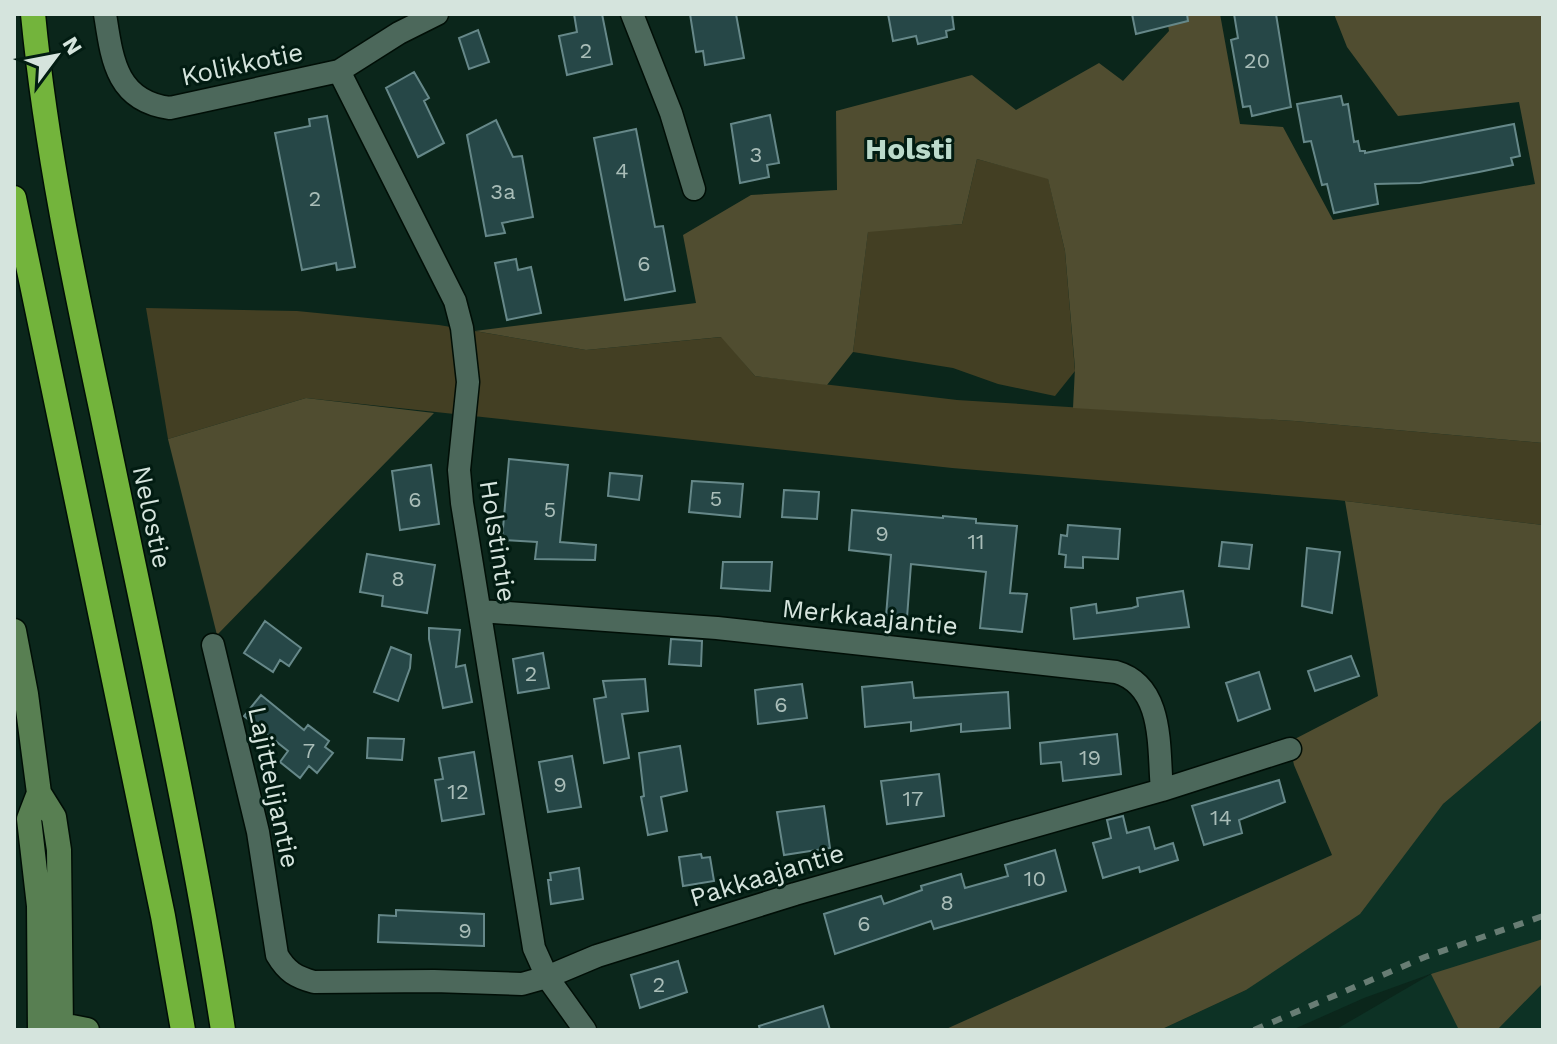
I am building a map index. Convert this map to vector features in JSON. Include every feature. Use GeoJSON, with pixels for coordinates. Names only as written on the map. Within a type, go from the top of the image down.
{"type":"FeatureCollection","features":[{"type":"Feature","properties":{"kind":"highway","name":"Nelostie"},"geometry":{"type":"LineString","coordinates":[[33,14],[39,78],[59,208],[204,906],[223,1030]]}},
{"type":"Feature","properties":{"kind":"highway"},"geometry":{"type":"LineString","coordinates":[[14,198],[160,902],[183,1030]]}},
{"type":"Feature","properties":{"kind":"street","name":"Kolikkotie"},"geometry":{"type":"LineString","coordinates":[[105,14],[113,64],[118,73],[138,98],[156,107],[170,108],[339,71],[399,33],[437,14]]}},
{"type":"Feature","properties":{"kind":"street"},"geometry":{"type":"LineString","coordinates":[[632,14],[671,113],[694,189]]}},
{"type":"Feature","properties":{"kind":"street","name":"Holstintie"},"geometry":{"type":"LineString","coordinates":[[339,71],[446,280],[462,328],[468,382],[459,470],[534,948],[547,977],[585,1030]]}},
{"type":"Feature","properties":{"kind":"street","name":"Merkkaajantie"},"geometry":{"type":"LineString","coordinates":[[480,611],[717,628],[1116,672],[1130,676],[1149,697],[1155,715],[1162,790]]}},
{"type":"Feature","properties":{"kind":"street"},"geometry":{"type":"LineString","coordinates":[[14,631],[39,793],[54,817],[59,850],[51,1026],[87,1030]]}},
{"type":"Feature","properties":{"kind":"street","name":"Lajittelijantie"},"geometry":{"type":"LineString","coordinates":[[213,645],[258,832],[274,942]]}},
{"type":"Feature","properties":{"kind":"street","name":"Pakkaajantie"},"geometry":{"type":"LineString","coordinates":[[274,942],[285,969],[296,977],[314,982],[522,984],[597,956],[803,892],[1162,790],[1290,749]]}},
{"type":"Feature","properties":{"kind":"shaded area"},"geometry":{"type":"Polygon","coordinates":[[[1166,14],[1220,14],[1240,124],[1283,127],[1333,220],[1535,184],[1519,102],[1398,116],[1347,47],[1334,14],[1543,14],[1543,443],[1295,421],[1073,408],[1075,368],[1065,251],[1048,179],[977,159],[962,224],[868,232],[853,352],[827,385],[755,376],[721,337],[586,350],[475,331],[696,303],[683,235],[751,195],[837,190],[836,111],[972,75],[1016,110],[1099,63],[1123,81],[1169,31],[1166,14]]]}},
{"type":"Feature","properties":{"kind":"shaded area"},"geometry":{"type":"Polygon","coordinates":[[[977,159],[1048,178],[1065,251],[1075,371],[1055,396],[998,384],[953,368],[853,352],[868,231],[962,224],[977,159]]]}},
{"type":"Feature","properties":{"kind":"shaded area"},"geometry":{"type":"Polygon","coordinates":[[[146,308],[297,311],[439,325],[586,350],[722,337],[755,376],[957,400],[1295,421],[1543,443],[1543,525],[1337,500],[952,468],[306,398],[168,439],[146,308]]]}},
{"type":"Feature","properties":{"kind":"shaded area"},"geometry":{"type":"Polygon","coordinates":[[[306,398],[434,413],[217,635],[168,439],[306,398]]]}},
{"type":"Feature","properties":{"kind":"shaded area"},"geometry":{"type":"Polygon","coordinates":[[[1345,501],[1543,525],[1543,719],[1443,804],[1360,914],[1246,990],[1160,1030],[944,1030],[1332,855],[1294,765],[1289,742],[1378,696],[1345,501]]]}},
{"type":"Feature","properties":{"kind":"shaded area"},"geometry":{"type":"Polygon","coordinates":[[[1543,719],[1543,1030],[1335,1030],[1433,973],[1364,998],[1292,1030],[1160,1030],[1246,990],[1444,803],[1543,719]]]}},
{"type":"Feature","properties":{"kind":"shaded area"},"geometry":{"type":"Polygon","coordinates":[[[1543,939],[1543,983],[1497,1030],[1459,1030],[1431,974],[1543,939]]]}},
{"type":"Feature","properties":{"kind":"building"},"geometry":{"type":"Polygon","coordinates":[[[574,14],[602,14],[612,64],[567,75],[559,36],[577,32],[574,14]]]}},
{"type":"Feature","properties":{"kind":"building"},"geometry":{"type":"Polygon","coordinates":[[[690,14],[736,14],[744,58],[705,65],[703,51],[696,52],[690,14]]]}},
{"type":"Feature","properties":{"kind":"building"},"geometry":{"type":"Polygon","coordinates":[[[888,14],[952,14],[954,29],[946,31],[947,37],[918,44],[916,36],[893,41],[888,14]]]}},
{"type":"Feature","properties":{"kind":"building"},"geometry":{"type":"Polygon","coordinates":[[[1132,14],[1187,14],[1188,21],[1136,34],[1132,14]]]}},
{"type":"Feature","properties":{"kind":"building"},"geometry":{"type":"Polygon","coordinates":[[[1234,14],[1276,14],[1291,107],[1252,116],[1250,106],[1243,107],[1231,40],[1238,38],[1234,14]]]}},
{"type":"Feature","properties":{"kind":"building"},"geometry":{"type":"Polygon","coordinates":[[[478,30],[489,62],[469,69],[459,38],[478,30]]]}},
{"type":"Feature","properties":{"kind":"building"},"geometry":{"type":"Polygon","coordinates":[[[414,72],[429,98],[424,101],[444,143],[418,157],[386,88],[414,72]]]}},
{"type":"Feature","properties":{"kind":"building"},"geometry":{"type":"Polygon","coordinates":[[[1341,96],[1343,105],[1348,104],[1354,142],[1358,141],[1360,151],[1365,153],[1514,124],[1520,156],[1511,158],[1513,165],[1479,172],[1420,183],[1375,184],[1378,204],[1334,213],[1327,184],[1322,185],[1311,141],[1304,142],[1297,104],[1341,96]]]}},
{"type":"Feature","properties":{"kind":"building"},"geometry":{"type":"Polygon","coordinates":[[[770,115],[779,163],[767,165],[769,177],[740,183],[731,124],[770,115]]]}},
{"type":"Feature","properties":{"kind":"building"},"geometry":{"type":"Polygon","coordinates":[[[327,116],[355,267],[337,270],[336,263],[302,270],[275,133],[310,126],[309,119],[327,116]]]}},
{"type":"Feature","properties":{"kind":"building"},"geometry":{"type":"Polygon","coordinates":[[[496,120],[513,157],[522,156],[533,217],[502,223],[505,233],[486,236],[467,135],[496,120]]]}},
{"type":"Feature","properties":{"kind":"building"},"geometry":{"type":"Polygon","coordinates":[[[636,129],[655,227],[663,226],[675,291],[625,300],[594,138],[636,129]]]}},
{"type":"Feature","properties":{"kind":"building"},"geometry":{"type":"Polygon","coordinates":[[[516,259],[518,270],[531,267],[541,313],[507,320],[495,263],[516,259]]]}},
{"type":"Feature","properties":{"kind":"building"},"geometry":{"type":"Polygon","coordinates":[[[509,459],[568,465],[560,542],[596,545],[595,560],[535,559],[537,542],[502,540],[509,459]]]}},
{"type":"Feature","properties":{"kind":"building"},"geometry":{"type":"Polygon","coordinates":[[[431,465],[439,524],[400,530],[392,471],[431,465]]]}},
{"type":"Feature","properties":{"kind":"building"},"geometry":{"type":"Polygon","coordinates":[[[610,473],[642,476],[639,500],[608,496],[610,473]]]}},
{"type":"Feature","properties":{"kind":"building"},"geometry":{"type":"Polygon","coordinates":[[[692,481],[743,484],[740,517],[689,512],[692,481]]]}},
{"type":"Feature","properties":{"kind":"building"},"geometry":{"type":"Polygon","coordinates":[[[784,490],[819,492],[817,519],[782,517],[784,490]]]}},
{"type":"Feature","properties":{"kind":"building"},"geometry":{"type":"Polygon","coordinates":[[[852,510],[976,519],[976,523],[1017,526],[1010,593],[1027,594],[1022,632],[980,628],[986,572],[911,564],[907,618],[886,616],[891,555],[849,550],[852,510]]]}},
{"type":"Feature","properties":{"kind":"building"},"geometry":{"type":"Polygon","coordinates":[[[1068,525],[1120,529],[1118,559],[1083,557],[1083,568],[1065,567],[1066,555],[1059,554],[1061,535],[1067,536],[1068,525]]]}},
{"type":"Feature","properties":{"kind":"building"},"geometry":{"type":"Polygon","coordinates":[[[1222,542],[1252,545],[1249,569],[1219,566],[1222,542]]]}},
{"type":"Feature","properties":{"kind":"building"},"geometry":{"type":"Polygon","coordinates":[[[1307,548],[1340,552],[1332,613],[1302,606],[1307,548]]]}},
{"type":"Feature","properties":{"kind":"building"},"geometry":{"type":"Polygon","coordinates":[[[367,554],[435,565],[427,613],[382,606],[383,596],[360,592],[367,554]]]}},
{"type":"Feature","properties":{"kind":"building"},"geometry":{"type":"Polygon","coordinates":[[[723,562],[772,562],[770,591],[721,588],[723,562]]]}},
{"type":"Feature","properties":{"kind":"building"},"geometry":{"type":"Polygon","coordinates":[[[1183,591],[1189,627],[1074,639],[1071,608],[1096,604],[1097,613],[1132,608],[1138,606],[1137,598],[1183,591]]]}},
{"type":"Feature","properties":{"kind":"building"},"geometry":{"type":"Polygon","coordinates":[[[265,621],[301,648],[289,666],[280,660],[273,672],[244,653],[265,621]]]}},
{"type":"Feature","properties":{"kind":"building"},"geometry":{"type":"Polygon","coordinates":[[[429,628],[460,630],[456,667],[465,665],[472,702],[443,708],[429,628]]]}},
{"type":"Feature","properties":{"kind":"building"},"geometry":{"type":"Polygon","coordinates":[[[671,639],[702,641],[701,666],[669,664],[671,639]]]}},
{"type":"Feature","properties":{"kind":"building"},"geometry":{"type":"Polygon","coordinates":[[[391,647],[411,655],[410,668],[398,701],[374,692],[391,647]]]}},
{"type":"Feature","properties":{"kind":"building"},"geometry":{"type":"Polygon","coordinates":[[[543,653],[549,688],[518,693],[513,659],[543,653]]]}},
{"type":"Feature","properties":{"kind":"building"},"geometry":{"type":"Polygon","coordinates":[[[1351,656],[1359,676],[1315,691],[1308,671],[1351,656]]]}},
{"type":"Feature","properties":{"kind":"building"},"geometry":{"type":"Polygon","coordinates":[[[1259,672],[1270,709],[1238,721],[1226,683],[1259,672]]]}},
{"type":"Feature","properties":{"kind":"building"},"geometry":{"type":"Polygon","coordinates":[[[645,679],[648,711],[622,714],[629,758],[604,763],[594,699],[606,697],[603,681],[645,679]]]}},
{"type":"Feature","properties":{"kind":"building"},"geometry":{"type":"Polygon","coordinates":[[[912,682],[914,698],[1008,692],[1010,728],[961,732],[961,724],[911,731],[911,722],[865,727],[862,687],[912,682]]]}},
{"type":"Feature","properties":{"kind":"building"},"geometry":{"type":"Polygon","coordinates":[[[802,684],[807,718],[758,724],[755,690],[802,684]]]}},
{"type":"Feature","properties":{"kind":"building"},"geometry":{"type":"Polygon","coordinates":[[[261,695],[304,730],[308,725],[329,741],[325,747],[333,753],[317,773],[309,766],[300,778],[280,762],[288,751],[244,716],[261,695]]]}},
{"type":"Feature","properties":{"kind":"building"},"geometry":{"type":"Polygon","coordinates":[[[1117,734],[1121,774],[1063,781],[1061,762],[1041,764],[1040,743],[1117,734]]]}},
{"type":"Feature","properties":{"kind":"building"},"geometry":{"type":"Polygon","coordinates":[[[368,738],[404,739],[402,760],[367,758],[368,738]]]}},
{"type":"Feature","properties":{"kind":"building"},"geometry":{"type":"Polygon","coordinates":[[[680,746],[687,791],[661,797],[667,831],[648,835],[641,797],[644,796],[639,753],[680,746]]]}},
{"type":"Feature","properties":{"kind":"building"},"geometry":{"type":"Polygon","coordinates":[[[474,752],[484,814],[442,821],[435,780],[443,779],[439,758],[474,752]]]}},
{"type":"Feature","properties":{"kind":"building"},"geometry":{"type":"Polygon","coordinates":[[[572,756],[581,807],[548,812],[539,762],[572,756]]]}},
{"type":"Feature","properties":{"kind":"building"},"geometry":{"type":"Polygon","coordinates":[[[939,774],[944,816],[887,824],[881,781],[939,774]]]}},
{"type":"Feature","properties":{"kind":"building"},"geometry":{"type":"Polygon","coordinates":[[[1279,780],[1285,802],[1239,820],[1242,833],[1204,845],[1192,806],[1279,780]]]}},
{"type":"Feature","properties":{"kind":"building"},"geometry":{"type":"Polygon","coordinates":[[[824,806],[830,848],[784,855],[777,812],[824,806]]]}},
{"type":"Feature","properties":{"kind":"building"},"geometry":{"type":"Polygon","coordinates":[[[1123,816],[1127,833],[1149,827],[1155,849],[1173,843],[1178,860],[1140,872],[1139,867],[1103,878],[1093,843],[1111,838],[1107,820],[1123,816]]]}},
{"type":"Feature","properties":{"kind":"building"},"geometry":{"type":"Polygon","coordinates":[[[1055,850],[1066,891],[934,929],[931,921],[835,954],[824,914],[881,896],[884,904],[922,890],[921,886],[961,874],[965,888],[1008,876],[1005,865],[1055,850]]]}},
{"type":"Feature","properties":{"kind":"building"},"geometry":{"type":"Polygon","coordinates":[[[701,854],[702,858],[710,857],[714,881],[683,886],[679,857],[701,854]]]}},
{"type":"Feature","properties":{"kind":"building"},"geometry":{"type":"Polygon","coordinates":[[[579,868],[583,899],[551,904],[550,873],[579,868]]]}},
{"type":"Feature","properties":{"kind":"building"},"geometry":{"type":"Polygon","coordinates":[[[396,910],[484,914],[484,946],[378,942],[379,915],[396,916],[396,910]]]}},
{"type":"Feature","properties":{"kind":"building"},"geometry":{"type":"Polygon","coordinates":[[[678,961],[687,992],[640,1008],[631,975],[678,961]]]}},
{"type":"Feature","properties":{"kind":"building"},"geometry":{"type":"Polygon","coordinates":[[[823,1006],[830,1030],[760,1030],[759,1026],[823,1006]]]}},
{"type":"Feature","properties":{"kind":"railway"},"geometry":{"type":"LineString","coordinates":[[1254,1030],[1425,957],[1543,916]]}},
{"type":"Feature","properties":{"kind":"district","name":"Holsti"},"geometry":{"type":"Point","coordinates":[909,148]}}]}
